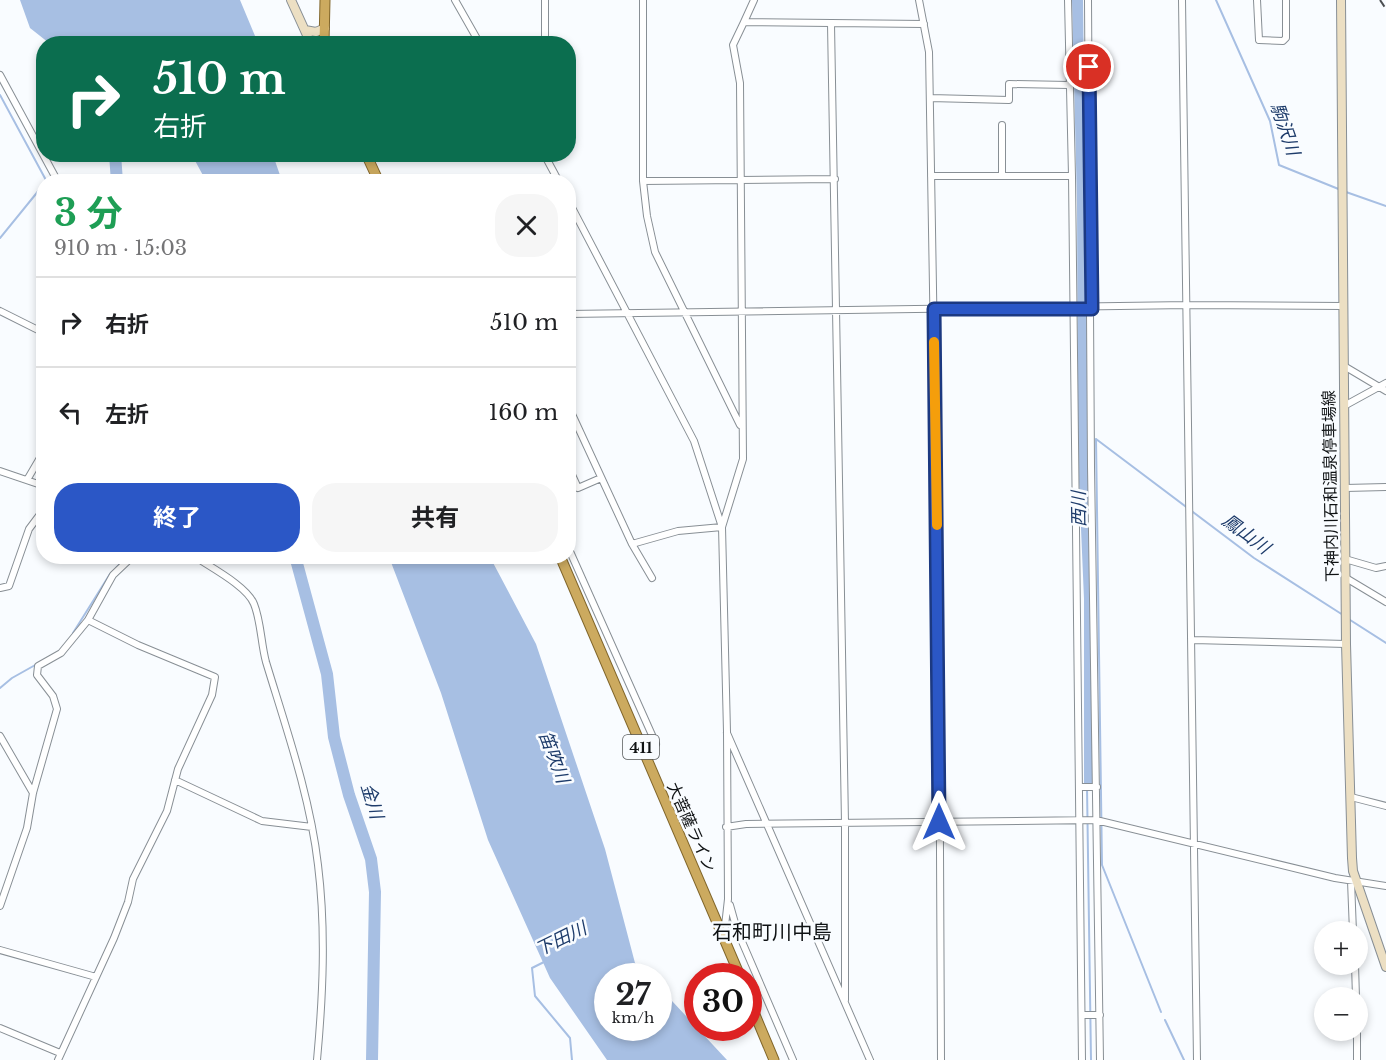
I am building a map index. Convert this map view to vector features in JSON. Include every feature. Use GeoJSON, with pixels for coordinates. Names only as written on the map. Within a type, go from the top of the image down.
{"type":"FeatureCollection","features":[{"type":"Feature","properties":{"kind":"highway"},"geometry":{"type":"LineString","coordinates":[[324,36],[325,0]]}},
{"type":"Feature","properties":{"kind":"highway","name":"大菩薩ライン"},"geometry":{"type":"LineString","coordinates":[[563,564],[734,963]]}},
{"type":"Feature","properties":{"kind":"highway"},"geometry":{"type":"LineString","coordinates":[[762,1031],[774,1060]]}},
{"type":"Feature","properties":{"kind":"main road"},"geometry":{"type":"LineString","coordinates":[[291,0],[308,36]]}},
{"type":"Feature","properties":{"kind":"main road","name":"下神内川石和温泉停車場線"},"geometry":{"type":"LineString","coordinates":[[1341,0],[1346,644],[1352,858],[1354,882],[1386,967]]}},
{"type":"Feature","properties":{"kind":"main road"},"geometry":{"type":"LineString","coordinates":[[305,30],[316,32],[325,28]]}},
{"type":"Feature","properties":{"kind":"street"},"geometry":{"type":"LineString","coordinates":[[455,0],[475,36]]}},
{"type":"Feature","properties":{"kind":"street"},"geometry":{"type":"LineString","coordinates":[[545,0],[545,36]]}},
{"type":"Feature","properties":{"kind":"street"},"geometry":{"type":"LineString","coordinates":[[643,0],[646,216],[655,252],[742,429]]}},
{"type":"Feature","properties":{"kind":"street"},"geometry":{"type":"LineString","coordinates":[[722,527],[743,459],[740,83],[733,45],[754,0]]}},
{"type":"Feature","properties":{"kind":"street"},"geometry":{"type":"LineString","coordinates":[[919,0],[929,52],[930,98],[941,1060]]}},
{"type":"Feature","properties":{"kind":"street"},"geometry":{"type":"LineString","coordinates":[[1068,0],[1082,821],[1082,1060]]}},
{"type":"Feature","properties":{"kind":"street"},"geometry":{"type":"LineString","coordinates":[[1088,0],[1091,438],[1100,1060]]}},
{"type":"Feature","properties":{"kind":"street"},"geometry":{"type":"LineString","coordinates":[[1182,0],[1193,640],[1197,1060]]}},
{"type":"Feature","properties":{"kind":"street"},"geometry":{"type":"LineString","coordinates":[[1257,0],[1259,39],[1283,41],[1286,38],[1286,0]]}},
{"type":"Feature","properties":{"kind":"street"},"geometry":{"type":"LineString","coordinates":[[744,22],[924,24]]}},
{"type":"Feature","properties":{"kind":"street"},"geometry":{"type":"LineString","coordinates":[[831,24],[845,823],[845,1000]]}},
{"type":"Feature","properties":{"kind":"street"},"geometry":{"type":"LineString","coordinates":[[0,75],[36,141]]}},
{"type":"Feature","properties":{"kind":"street"},"geometry":{"type":"LineString","coordinates":[[930,98],[1009,100],[1009,84],[1069,85]]}},
{"type":"Feature","properties":{"kind":"street"},"geometry":{"type":"LineString","coordinates":[[1002,125],[1002,174]]}},
{"type":"Feature","properties":{"kind":"street"},"geometry":{"type":"LineString","coordinates":[[931,176],[1002,174],[1072,176]]}},
{"type":"Feature","properties":{"kind":"street"},"geometry":{"type":"LineString","coordinates":[[644,182],[835,179]]}},
{"type":"Feature","properties":{"kind":"street"},"geometry":{"type":"LineString","coordinates":[[576,215],[694,441],[722,527],[728,899],[723,936]]}},
{"type":"Feature","properties":{"kind":"street"},"geometry":{"type":"LineString","coordinates":[[576,314],[1090,309],[1188,305],[1343,306]]}},
{"type":"Feature","properties":{"kind":"street"},"geometry":{"type":"LineString","coordinates":[[0,311],[36,329]]}},
{"type":"Feature","properties":{"kind":"street"},"geometry":{"type":"LineString","coordinates":[[1344,366],[1386,391]]}},
{"type":"Feature","properties":{"kind":"street"},"geometry":{"type":"LineString","coordinates":[[1344,406],[1386,383]]}},
{"type":"Feature","properties":{"kind":"street"},"geometry":{"type":"LineString","coordinates":[[576,423],[632,544],[652,578]]}},
{"type":"Feature","properties":{"kind":"street"},"geometry":{"type":"LineString","coordinates":[[27,480],[36,465]]}},
{"type":"Feature","properties":{"kind":"street"},"geometry":{"type":"LineString","coordinates":[[0,471],[36,483]]}},
{"type":"Feature","properties":{"kind":"street"},"geometry":{"type":"LineString","coordinates":[[576,484],[578,488],[601,477]]}},
{"type":"Feature","properties":{"kind":"street"},"geometry":{"type":"LineString","coordinates":[[1345,488],[1386,487]]}},
{"type":"Feature","properties":{"kind":"street"},"geometry":{"type":"LineString","coordinates":[[0,588],[9,586],[30,529],[36,520]]}},
{"type":"Feature","properties":{"kind":"street"},"geometry":{"type":"LineString","coordinates":[[632,544],[678,531],[722,527]]}},
{"type":"Feature","properties":{"kind":"street"},"geometry":{"type":"LineString","coordinates":[[1345,560],[1376,568],[1386,566]]}},
{"type":"Feature","properties":{"kind":"street"},"geometry":{"type":"LineString","coordinates":[[0,906],[27,828],[33,793],[57,709],[53,696],[37,675],[38,666],[62,653],[88,620],[113,575],[125,564]]}},
{"type":"Feature","properties":{"kind":"street"},"geometry":{"type":"LineString","coordinates":[[206,564],[235,583],[254,603],[260,641],[280,700],[312,827],[322,903],[323,956],[317,1060]]}},
{"type":"Feature","properties":{"kind":"street"},"geometry":{"type":"LineString","coordinates":[[576,564],[656,744]]}},
{"type":"Feature","properties":{"kind":"street"},"geometry":{"type":"LineString","coordinates":[[1346,578],[1386,602]]}},
{"type":"Feature","properties":{"kind":"street"},"geometry":{"type":"LineString","coordinates":[[579,600],[591,597]]}},
{"type":"Feature","properties":{"kind":"street"},"geometry":{"type":"LineString","coordinates":[[58,1060],[129,902],[133,879],[167,811],[175,780],[212,695],[215,677],[138,645],[88,620]]}},
{"type":"Feature","properties":{"kind":"street"},"geometry":{"type":"LineString","coordinates":[[1193,640],[1346,644]]}},
{"type":"Feature","properties":{"kind":"street"},"geometry":{"type":"LineString","coordinates":[[727,732],[870,1060]]}},
{"type":"Feature","properties":{"kind":"street"},"geometry":{"type":"LineString","coordinates":[[0,736],[33,793]]}},
{"type":"Feature","properties":{"kind":"street"},"geometry":{"type":"LineString","coordinates":[[175,780],[262,821],[312,827]]}},
{"type":"Feature","properties":{"kind":"street"},"geometry":{"type":"LineString","coordinates":[[1081,787],[1095,787]]}},
{"type":"Feature","properties":{"kind":"street"},"geometry":{"type":"LineString","coordinates":[[1350,797],[1386,806]]}},
{"type":"Feature","properties":{"kind":"street"},"geometry":{"type":"LineString","coordinates":[[726,827],[768,824],[1096,821],[1354,882],[1386,886]]}},
{"type":"Feature","properties":{"kind":"street"},"geometry":{"type":"LineString","coordinates":[[1353,921],[1354,882]]}},
{"type":"Feature","properties":{"kind":"street"},"geometry":{"type":"LineString","coordinates":[[728,899],[737,930],[793,1060]]}},
{"type":"Feature","properties":{"kind":"street"},"geometry":{"type":"LineString","coordinates":[[0,950],[96,977]]}},
{"type":"Feature","properties":{"kind":"street"},"geometry":{"type":"LineString","coordinates":[[1082,1015],[1100,1015]]}},
{"type":"Feature","properties":{"kind":"street"},"geometry":{"type":"LineString","coordinates":[[0,1028],[60,1053]]}},
{"type":"Feature","properties":{"kind":"street"},"geometry":{"type":"LineString","coordinates":[[1357,1041],[1357,1060]]}},
{"type":"Feature","properties":{"kind":"water"},"geometry":{"type":"Polygon","coordinates":[[[20,0],[240,0],[255,36],[40,36],[30,28],[20,0]]]}},
{"type":"Feature","properties":{"kind":"water"},"geometry":{"type":"Polygon","coordinates":[[[1072,0],[1083,0],[1093,785],[1084,786],[1084,599],[1078,458],[1077,204],[1072,0]]]}},
{"type":"Feature","properties":{"kind":"water"},"geometry":{"type":"Polygon","coordinates":[[[196,162],[275,162],[280,174],[202,174],[196,162]]]}},
{"type":"Feature","properties":{"kind":"water","name":"笛吹川"},"geometry":{"type":"Polygon","coordinates":[[[392,564],[494,564],[536,644],[605,849],[635,963],[594,963],[594,1041],[672,1041],[672,1001],[684,1014],[684,1041],[709,1041],[727,1060],[607,1060],[550,978],[488,840],[441,693],[392,564]]]}},
{"type":"Feature","properties":{"kind":"waterway","name":"駒沢川"},"geometry":{"type":"LineString","coordinates":[[1216,0],[1270,121],[1279,165],[1341,190]]}},
{"type":"Feature","properties":{"kind":"waterway"},"geometry":{"type":"LineString","coordinates":[[0,95],[36,162]]}},
{"type":"Feature","properties":{"kind":"waterway"},"geometry":{"type":"LineString","coordinates":[[36,162],[43,174]]}},
{"type":"Feature","properties":{"kind":"waterway","name":"金川"},"geometry":{"type":"LineString","coordinates":[[116,162],[116,174]]}},
{"type":"Feature","properties":{"kind":"waterway","name":"駒沢川"},"geometry":{"type":"LineString","coordinates":[[1346,192],[1386,206]]}},
{"type":"Feature","properties":{"kind":"waterway"},"geometry":{"type":"LineString","coordinates":[[0,238],[36,194]]}},
{"type":"Feature","properties":{"kind":"waterway","name":"西川"},"geometry":{"type":"LineString","coordinates":[[1096,439],[1102,865],[1161,1012]]}},
{"type":"Feature","properties":{"kind":"waterway","name":"鳳山川"},"geometry":{"type":"LineString","coordinates":[[1096,439],[1254,558],[1343,615]]}},
{"type":"Feature","properties":{"kind":"waterway"},"geometry":{"type":"LineString","coordinates":[[116,568],[120,564]]}},
{"type":"Feature","properties":{"kind":"waterway","name":"金川"},"geometry":{"type":"LineString","coordinates":[[297,564],[327,674],[334,737],[349,795],[371,859],[375,892],[372,1060]]}},
{"type":"Feature","properties":{"kind":"waterway"},"geometry":{"type":"LineString","coordinates":[[73,633],[110,574]]}},
{"type":"Feature","properties":{"kind":"waterway","name":"鳳山川"},"geometry":{"type":"LineString","coordinates":[[1347,618],[1386,643]]}},
{"type":"Feature","properties":{"kind":"waterway"},"geometry":{"type":"LineString","coordinates":[[0,688],[12,678],[37,664]]}},
{"type":"Feature","properties":{"kind":"waterway"},"geometry":{"type":"LineString","coordinates":[[1087,787],[1091,1060]]}},
{"type":"Feature","properties":{"kind":"waterway","name":"下田川"},"geometry":{"type":"LineString","coordinates":[[546,961],[532,968],[535,996],[570,1038],[572,1060]]}},
{"type":"Feature","properties":{"kind":"waterway","name":"西川"},"geometry":{"type":"LineString","coordinates":[[1165,1020],[1184,1060]]}},
{"type":"Feature","properties":{"kind":"railway"},"geometry":{"type":"LineString","coordinates":[[1380,0],[1386,9]]}},
{"type":"Feature","properties":{"kind":"slow traffic"},"geometry":{"type":"LineString","coordinates":[[934,342],[937,525]]}},
{"type":"Feature","properties":{"kind":"district","name":"石和町川中島"},"geometry":{"type":"Point","coordinates":[772,932]}},
{"type":"Feature","properties":{"kind":"route"},"geometry":{"type":"LineString","coordinates":[[939,822],[934,309],[1092,309],[1089,67]]}}]}
